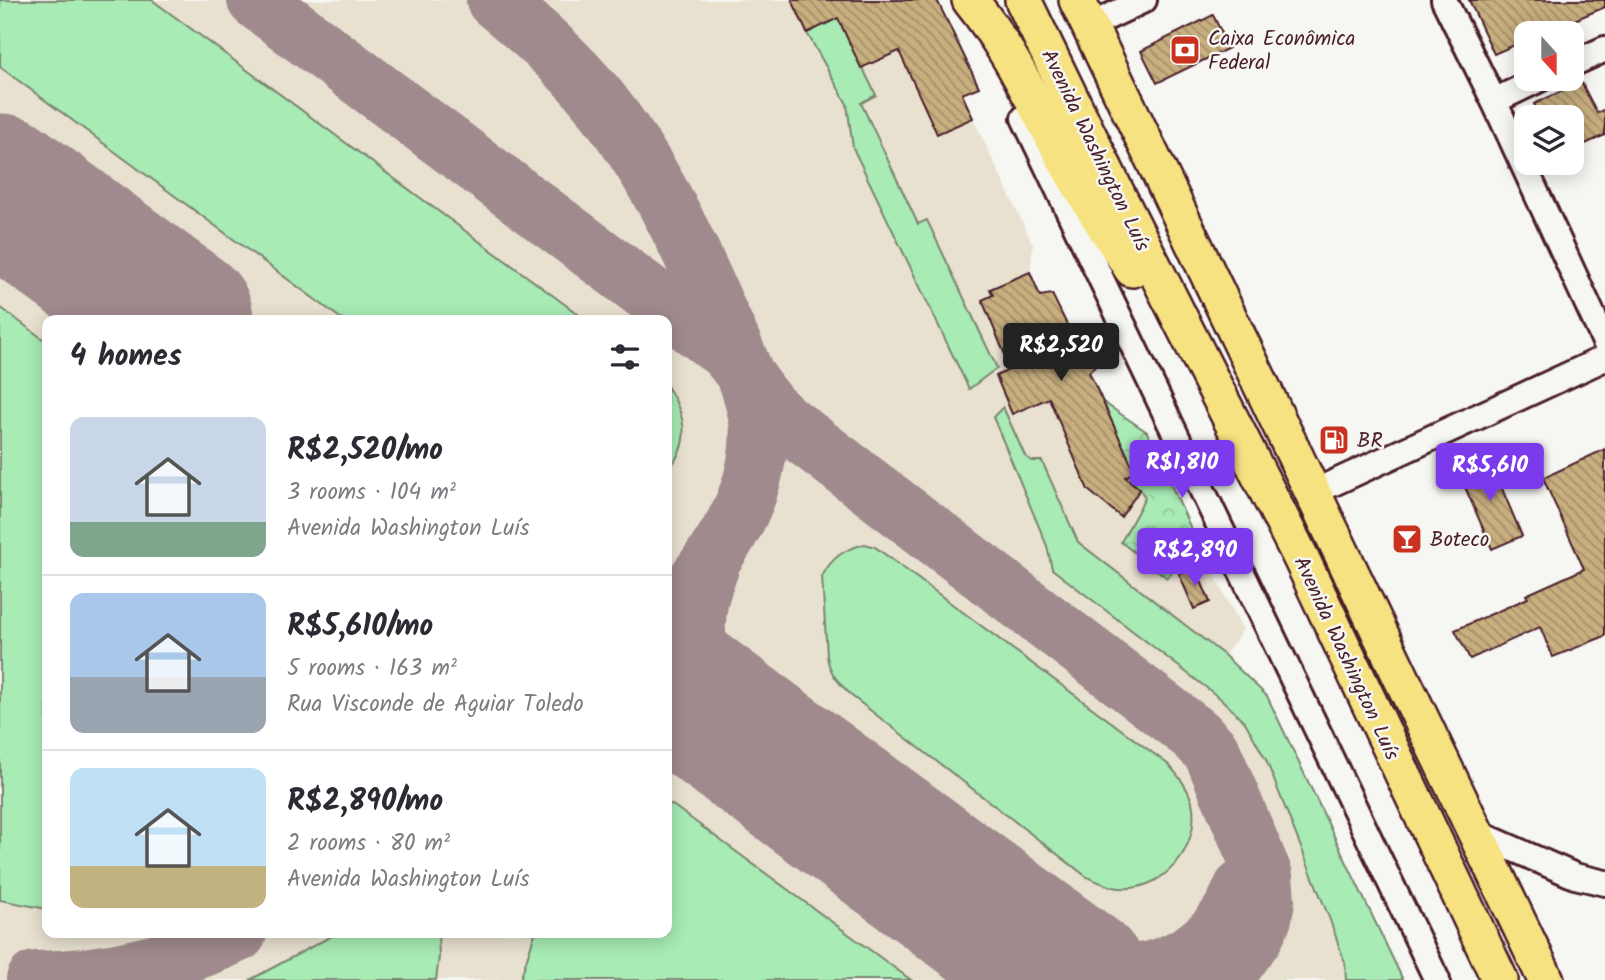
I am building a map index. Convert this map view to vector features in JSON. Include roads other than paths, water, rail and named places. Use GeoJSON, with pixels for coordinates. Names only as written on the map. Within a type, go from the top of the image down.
{"type":"FeatureCollection","features":[{"type":"Feature","properties":{"kind":"highway"},"geometry":{"type":"LineString","coordinates":[[969,0],[994,30],[1068,166],[1146,292],[1177,316]]}},
{"type":"Feature","properties":{"kind":"highway","name":"Avenida Washington Luís"},"geometry":{"type":"LineString","coordinates":[[1023,0],[1177,316],[1301,558],[1500,980]]}},
{"type":"Feature","properties":{"kind":"highway","name":"Avenida Washington Luís"},"geometry":{"type":"LineString","coordinates":[[1083,13],[1546,980]]}},
{"type":"Feature","properties":{"kind":"street"},"geometry":{"type":"LineString","coordinates":[[969,0],[1437,980]]}},
{"type":"Feature","properties":{"kind":"street"},"geometry":{"type":"LineString","coordinates":[[1083,13],[1144,0]]}},
{"type":"Feature","properties":{"kind":"street"},"geometry":{"type":"LineString","coordinates":[[1444,0],[1494,100],[1605,342]]}},
{"type":"Feature","properties":{"kind":"street"},"geometry":{"type":"LineString","coordinates":[[1584,59],[1605,49]]}},
{"type":"Feature","properties":{"kind":"street"},"geometry":{"type":"LineString","coordinates":[[1494,100],[1514,91]]}},
{"type":"Feature","properties":{"kind":"street"},"geometry":{"type":"LineString","coordinates":[[1314,492],[1605,358]]}},
{"type":"Feature","properties":{"kind":"street"},"geometry":{"type":"LineString","coordinates":[[1475,832],[1575,876],[1605,883]]}},
{"type":"Feature","properties":{"kind":"place","name":"Caixa Econômica Federal"},"geometry":{"type":"Point","coordinates":[1185,50]}},
{"type":"Feature","properties":{"kind":"place","name":"BR"},"geometry":{"type":"Point","coordinates":[1334,440]}},
{"type":"Feature","properties":{"kind":"place","name":"Boteco"},"geometry":{"type":"Point","coordinates":[1407,539]}}]}
